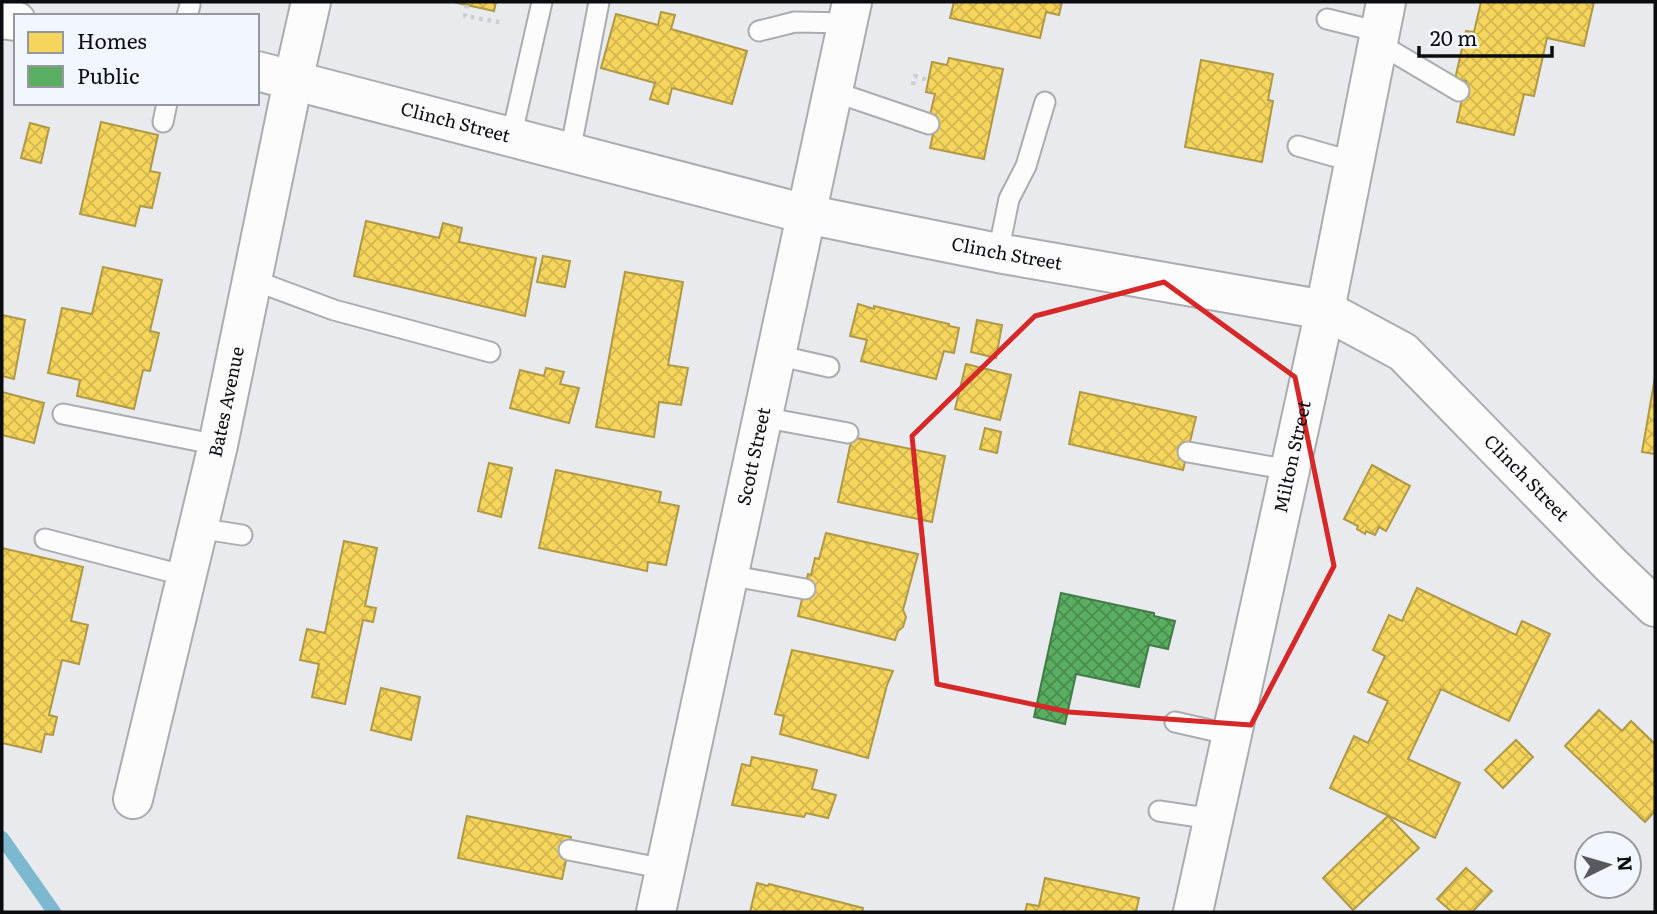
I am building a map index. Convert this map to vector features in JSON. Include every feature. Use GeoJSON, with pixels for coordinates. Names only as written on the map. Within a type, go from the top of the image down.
{"type":"FeatureCollection","features":[{"type":"Feature","properties":{"kind":"street","name":"Bates Avenue"},"geometry":{"type":"LineString","coordinates":[[133,799],[218,445],[253,280],[275,76],[311,2]]}},
{"type":"Feature","properties":{"kind":"street","name":"Scott Street"},"geometry":{"type":"LineString","coordinates":[[656,912],[850,12]]}},
{"type":"Feature","properties":{"kind":"street","name":"Milton Street"},"geometry":{"type":"LineString","coordinates":[[1193,912],[1325,310],[1381,26]]}},
{"type":"Feature","properties":{"kind":"street","name":"Clinch Street"},"geometry":{"type":"LineString","coordinates":[[275,76],[806,214],[998,253],[1325,310],[1404,352],[1655,607]]}},
{"type":"Feature","properties":{"kind":"lane"},"geometry":{"type":"LineString","coordinates":[[511,138],[542,2]]}},
{"type":"Feature","properties":{"kind":"lane"},"geometry":{"type":"LineString","coordinates":[[570,152],[599,2]]}},
{"type":"Feature","properties":{"kind":"lane"},"geometry":{"type":"LineString","coordinates":[[759,31],[850,12]]}},
{"type":"Feature","properties":{"kind":"lane"},"geometry":{"type":"LineString","coordinates":[[1328,19],[1381,26],[1460,91]]}},
{"type":"Feature","properties":{"kind":"lane"},"geometry":{"type":"LineString","coordinates":[[832,91],[929,124]]}},
{"type":"Feature","properties":{"kind":"lane"},"geometry":{"type":"LineString","coordinates":[[998,253],[1009,199],[1026,166],[1045,102]]}},
{"type":"Feature","properties":{"kind":"lane"},"geometry":{"type":"LineString","coordinates":[[1298,146],[1354,162]]}},
{"type":"Feature","properties":{"kind":"lane"},"geometry":{"type":"LineString","coordinates":[[253,280],[334,310],[490,352]]}},
{"type":"Feature","properties":{"kind":"lane"},"geometry":{"type":"LineString","coordinates":[[776,355],[829,366]]}},
{"type":"Feature","properties":{"kind":"lane"},"geometry":{"type":"LineString","coordinates":[[63,415],[218,445]]}},
{"type":"Feature","properties":{"kind":"lane"},"geometry":{"type":"LineString","coordinates":[[762,417],[848,433]]}},
{"type":"Feature","properties":{"kind":"lane"},"geometry":{"type":"LineString","coordinates":[[1188,452],[1290,470]]}},
{"type":"Feature","properties":{"kind":"lane"},"geometry":{"type":"LineString","coordinates":[[197,528],[242,535]]}},
{"type":"Feature","properties":{"kind":"lane"},"geometry":{"type":"LineString","coordinates":[[45,539],[186,576]]}},
{"type":"Feature","properties":{"kind":"lane"},"geometry":{"type":"LineString","coordinates":[[728,575],[805,589]]}},
{"type":"Feature","properties":{"kind":"lane"},"geometry":{"type":"LineString","coordinates":[[1175,722],[1232,735]]}},
{"type":"Feature","properties":{"kind":"lane"},"geometry":{"type":"LineString","coordinates":[[1159,811],[1213,819]]}},
{"type":"Feature","properties":{"kind":"lane"},"geometry":{"type":"LineString","coordinates":[[569,850],[665,869]]}},
{"type":"Feature","properties":{"kind":"path"},"geometry":{"type":"LineString","coordinates":[[467,5],[465,16],[536,28]]}},
{"type":"Feature","properties":{"kind":"highlighted area"},"geometry":{"type":"Polygon","coordinates":[[[1164,282],[1295,377],[1334,566],[1251,725],[1069,712],[937,684],[912,436],[1035,316],[1164,282]]]}},
{"type":"Feature","properties":{"kind":"building: Homes"},"geometry":{"type":"Polygon","coordinates":[[[453,2],[496,2],[494,11],[453,2]]]}},
{"type":"Feature","properties":{"kind":"building: Homes"},"geometry":{"type":"Polygon","coordinates":[[[954,2],[1062,2],[1059,15],[1046,12],[1040,38],[950,18],[954,2]]]}},
{"type":"Feature","properties":{"kind":"building: Homes"},"geometry":{"type":"Polygon","coordinates":[[[1481,2],[1594,2],[1584,46],[1547,38],[1534,96],[1524,94],[1514,135],[1457,122],[1466,81],[1455,79],[1466,31],[1474,32],[1481,2]]]}},
{"type":"Feature","properties":{"kind":"building: Homes"},"geometry":{"type":"Polygon","coordinates":[[[661,12],[675,15],[671,29],[747,51],[732,104],[672,88],[668,104],[650,99],[655,83],[601,68],[616,14],[658,25],[661,12]]]}},
{"type":"Feature","properties":{"kind":"building: Homes"},"geometry":{"type":"Polygon","coordinates":[[[949,58],[1003,69],[984,159],[930,148],[936,121],[929,119],[935,94],[926,92],[932,62],[947,65],[949,58]]]}},
{"type":"Feature","properties":{"kind":"building: Homes"},"geometry":{"type":"Polygon","coordinates":[[[1201,60],[1273,74],[1268,100],[1273,101],[1262,162],[1185,147],[1201,60]]]}},
{"type":"Feature","properties":{"kind":"building: Homes"},"geometry":{"type":"Polygon","coordinates":[[[101,122],[158,135],[150,171],[160,173],[152,208],[140,206],[135,226],[80,214],[101,122]]]}},
{"type":"Feature","properties":{"kind":"building: Homes"},"geometry":{"type":"Polygon","coordinates":[[[30,123],[49,128],[41,163],[21,158],[30,123]]]}},
{"type":"Feature","properties":{"kind":"building: Homes"},"geometry":{"type":"Polygon","coordinates":[[[366,221],[439,238],[443,223],[462,228],[459,242],[536,258],[525,316],[354,276],[366,221]]]}},
{"type":"Feature","properties":{"kind":"building: Homes"},"geometry":{"type":"Polygon","coordinates":[[[543,256],[570,261],[565,287],[537,282],[543,256]]]}},
{"type":"Feature","properties":{"kind":"building: Homes"},"geometry":{"type":"Polygon","coordinates":[[[103,267],[162,280],[150,331],[159,333],[150,371],[143,370],[134,409],[77,396],[80,380],[48,373],[62,308],[92,314],[103,267]]]}},
{"type":"Feature","properties":{"kind":"building: Homes"},"geometry":{"type":"Polygon","coordinates":[[[625,272],[683,282],[668,365],[688,368],[681,405],[659,402],[654,437],[596,427],[625,272]]]}},
{"type":"Feature","properties":{"kind":"building: Homes"},"geometry":{"type":"Polygon","coordinates":[[[858,304],[959,328],[954,353],[944,351],[936,379],[861,361],[867,340],[850,336],[858,304]]]}},
{"type":"Feature","properties":{"kind":"building: Homes"},"geometry":{"type":"Polygon","coordinates":[[[2,315],[25,320],[14,379],[2,376],[2,315]]]}},
{"type":"Feature","properties":{"kind":"building: Homes"},"geometry":{"type":"Polygon","coordinates":[[[977,320],[1002,325],[996,358],[971,352],[977,320]]]}},
{"type":"Feature","properties":{"kind":"building: Homes"},"geometry":{"type":"Polygon","coordinates":[[[966,364],[1011,375],[1000,420],[955,409],[966,364]]]}},
{"type":"Feature","properties":{"kind":"building: Homes"},"geometry":{"type":"Polygon","coordinates":[[[546,368],[564,372],[560,384],[579,388],[569,423],[510,408],[520,370],[544,376],[546,368]]]}},
{"type":"Feature","properties":{"kind":"building: Homes"},"geometry":{"type":"Polygon","coordinates":[[[1655,377],[1655,454],[1642,452],[1655,377]]]}},
{"type":"Feature","properties":{"kind":"building: Homes"},"geometry":{"type":"Polygon","coordinates":[[[2,392],[44,403],[34,443],[2,435],[2,392]]]}},
{"type":"Feature","properties":{"kind":"building: Homes"},"geometry":{"type":"Polygon","coordinates":[[[1080,392],[1196,417],[1183,470],[1069,444],[1080,392]]]}},
{"type":"Feature","properties":{"kind":"building: Homes"},"geometry":{"type":"Polygon","coordinates":[[[985,428],[1001,432],[997,453],[980,449],[985,428]]]}},
{"type":"Feature","properties":{"kind":"building: Homes"},"geometry":{"type":"Polygon","coordinates":[[[852,437],[945,456],[932,522],[838,502],[852,437]]]}},
{"type":"Feature","properties":{"kind":"building: Homes"},"geometry":{"type":"Polygon","coordinates":[[[489,463],[512,468],[501,517],[478,511],[489,463]]]}},
{"type":"Feature","properties":{"kind":"building: Homes"},"geometry":{"type":"Polygon","coordinates":[[[1372,465],[1410,486],[1386,531],[1379,527],[1375,535],[1366,531],[1365,534],[1357,529],[1358,526],[1344,519],[1372,465]]]}},
{"type":"Feature","properties":{"kind":"building: Homes"},"geometry":{"type":"Polygon","coordinates":[[[556,470],[661,492],[659,502],[679,506],[666,565],[648,562],[647,571],[539,548],[556,470]]]}},
{"type":"Feature","properties":{"kind":"building: Homes"},"geometry":{"type":"Polygon","coordinates":[[[826,533],[918,554],[903,610],[906,617],[895,640],[798,616],[808,574],[811,575],[815,558],[819,559],[826,533]]]}},
{"type":"Feature","properties":{"kind":"building: Homes"},"geometry":{"type":"Polygon","coordinates":[[[344,541],[377,548],[365,606],[376,608],[373,622],[363,620],[345,704],[312,697],[319,664],[300,660],[307,629],[325,633],[344,541]]]}},
{"type":"Feature","properties":{"kind":"building: Homes"},"geometry":{"type":"Polygon","coordinates":[[[2,548],[83,567],[71,621],[88,625],[79,664],[62,660],[49,715],[57,717],[53,735],[45,734],[41,752],[2,743],[2,548]]]}},
{"type":"Feature","properties":{"kind":"building: Homes"},"geometry":{"type":"Polygon","coordinates":[[[1417,588],[1516,635],[1522,621],[1550,634],[1509,721],[1441,689],[1408,759],[1460,783],[1435,838],[1330,788],[1354,736],[1368,743],[1388,701],[1368,692],[1385,656],[1373,650],[1389,615],[1402,621],[1417,588]]]}},
{"type":"Feature","properties":{"kind":"building: Homes"},"geometry":{"type":"Polygon","coordinates":[[[792,650],[893,671],[868,758],[780,734],[784,716],[775,714],[792,650]]]}},
{"type":"Feature","properties":{"kind":"building: Homes"},"geometry":{"type":"Polygon","coordinates":[[[381,688],[420,697],[411,740],[371,730],[381,688]]]}},
{"type":"Feature","properties":{"kind":"building: Homes"},"geometry":{"type":"Polygon","coordinates":[[[1599,710],[1622,731],[1631,721],[1655,744],[1655,811],[1645,822],[1565,746],[1599,710]]]}},
{"type":"Feature","properties":{"kind":"building: Homes"},"geometry":{"type":"Polygon","coordinates":[[[1516,740],[1533,757],[1503,788],[1485,770],[1516,740]]]}},
{"type":"Feature","properties":{"kind":"building: Homes"},"geometry":{"type":"Polygon","coordinates":[[[752,757],[817,770],[812,789],[836,795],[828,818],[806,813],[804,817],[732,805],[742,764],[750,766],[752,757]]]}},
{"type":"Feature","properties":{"kind":"building: Homes"},"geometry":{"type":"Polygon","coordinates":[[[467,816],[571,837],[562,879],[458,858],[467,816]]]}},
{"type":"Feature","properties":{"kind":"building: Homes"},"geometry":{"type":"Polygon","coordinates":[[[1388,816],[1419,848],[1353,910],[1323,878],[1388,816]]]}},
{"type":"Feature","properties":{"kind":"building: Homes"},"geometry":{"type":"Polygon","coordinates":[[[1466,868],[1492,891],[1472,912],[1452,912],[1437,899],[1466,868]]]}},
{"type":"Feature","properties":{"kind":"building: Homes"},"geometry":{"type":"Polygon","coordinates":[[[1045,878],[1139,898],[1136,912],[1025,912],[1027,904],[1039,906],[1045,878]]]}},
{"type":"Feature","properties":{"kind":"building: Homes"},"geometry":{"type":"Polygon","coordinates":[[[757,883],[863,908],[862,912],[750,912],[757,883]]]}},
{"type":"Feature","properties":{"kind":"building: Public"},"geometry":{"type":"Polygon","coordinates":[[[1061,593],[1154,613],[1154,616],[1175,621],[1168,649],[1149,645],[1139,687],[1076,674],[1065,724],[1034,717],[1061,593]]]}},
{"type":"Feature","properties":{"kind":"waterway"},"geometry":{"type":"LineString","coordinates":[[2,838],[54,912]]}}]}
